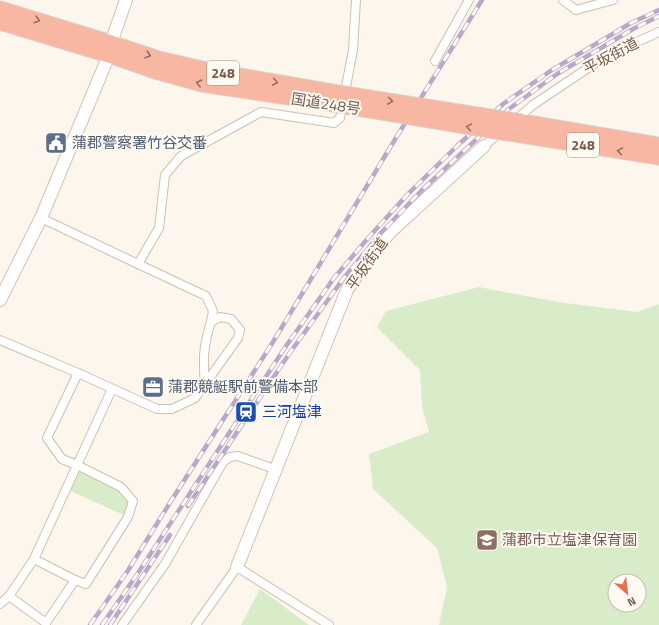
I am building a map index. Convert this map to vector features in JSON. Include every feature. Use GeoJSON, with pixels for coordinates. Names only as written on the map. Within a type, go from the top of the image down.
{"type":"FeatureCollection","features":[{"type":"Feature","properties":{"kind":"highway","name":"国道248号"},"geometry":{"type":"LineString","coordinates":[[0,9],[110,49]]}},
{"type":"Feature","properties":{"kind":"highway","name":"国道248号"},"geometry":{"type":"LineString","coordinates":[[0,22],[110,49],[336,99],[508,133],[659,157]]}},
{"type":"Feature","properties":{"kind":"highway","name":"国道248号"},"geometry":{"type":"LineString","coordinates":[[336,99],[522,122],[659,145]]}},
{"type":"Feature","properties":{"kind":"street"},"geometry":{"type":"LineString","coordinates":[[0,300],[41,218],[110,49],[126,0]]}},
{"type":"Feature","properties":{"kind":"street"},"geometry":{"type":"LineString","coordinates":[[138,264],[159,228],[165,175],[181,156],[261,112],[334,123],[340,118],[353,50],[356,0]]}},
{"type":"Feature","properties":{"kind":"street"},"geometry":{"type":"LineString","coordinates":[[435,61],[469,0]]}},
{"type":"Feature","properties":{"kind":"street"},"geometry":{"type":"LineString","coordinates":[[563,0],[576,10],[613,0]]}},
{"type":"Feature","properties":{"kind":"street","name":"平坂街道"},"geometry":{"type":"LineString","coordinates":[[196,625],[237,568],[347,290],[364,265],[390,232],[484,146],[533,105],[606,56],[659,32]]}},
{"type":"Feature","properties":{"kind":"street"},"geometry":{"type":"LineString","coordinates":[[41,218],[206,296],[213,311],[205,339],[203,361],[205,385]]}},
{"type":"Feature","properties":{"kind":"street"},"geometry":{"type":"LineString","coordinates":[[0,340],[157,409],[172,409],[195,398],[238,338],[240,330],[231,319],[220,317],[211,322]]}},
{"type":"Feature","properties":{"kind":"street"},"geometry":{"type":"LineString","coordinates":[[34,559],[86,584],[128,517],[133,500],[121,487],[62,459],[47,438],[78,373]]}},
{"type":"Feature","properties":{"kind":"street"},"geometry":{"type":"LineString","coordinates":[[0,604],[9,596],[34,559],[112,388]]}},
{"type":"Feature","properties":{"kind":"street"},"geometry":{"type":"LineString","coordinates":[[122,625],[165,564],[223,462],[230,457],[238,456],[277,470]]}},
{"type":"Feature","properties":{"kind":"street"},"geometry":{"type":"LineString","coordinates":[[237,568],[329,625]]}},
{"type":"Feature","properties":{"kind":"street"},"geometry":{"type":"LineString","coordinates":[[9,596],[46,623],[75,580]]}},
{"type":"Feature","properties":{"kind":"green space"},"geometry":{"type":"Polygon","coordinates":[[[479,287],[558,302],[637,312],[659,304],[659,625],[439,625],[447,587],[437,548],[373,489],[369,454],[429,432],[422,407],[420,370],[377,327],[386,311],[479,287]]]}},
{"type":"Feature","properties":{"kind":"green space"},"geometry":{"type":"Polygon","coordinates":[[[77,465],[121,487],[133,501],[128,517],[66,489],[77,465]]]}},
{"type":"Feature","properties":{"kind":"green space"},"geometry":{"type":"Polygon","coordinates":[[[260,589],[309,625],[241,625],[260,589]]]}},
{"type":"Feature","properties":{"kind":"railway"},"geometry":{"type":"LineString","coordinates":[[90,625],[127,572],[273,342],[394,141],[482,0]]}},
{"type":"Feature","properties":{"kind":"railway"},"geometry":{"type":"LineString","coordinates":[[102,625],[138,573],[284,349],[334,278],[369,237],[408,194],[503,104],[552,70],[631,23],[659,10]]}},
{"type":"Feature","properties":{"kind":"railway"},"geometry":{"type":"LineString","coordinates":[[188,506],[289,354],[343,279],[380,234],[423,189],[509,109],[557,74],[633,29],[659,16]]}},
{"type":"Feature","properties":{"kind":"railway"},"geometry":{"type":"LineString","coordinates":[[110,625],[170,535]]}},
{"type":"Feature","properties":{"kind":"place","name":"蒲郡警察署竹谷交番"},"geometry":{"type":"Point","coordinates":[56,143]}},
{"type":"Feature","properties":{"kind":"place","name":"蒲郡競艇駅前警備本部"},"geometry":{"type":"Point","coordinates":[153,387]}},
{"type":"Feature","properties":{"kind":"place","name":"三河塩津"},"geometry":{"type":"Point","coordinates":[246,412]}},
{"type":"Feature","properties":{"kind":"place","name":"蒲郡市立塩津保育園"},"geometry":{"type":"Point","coordinates":[487,540]}}]}
